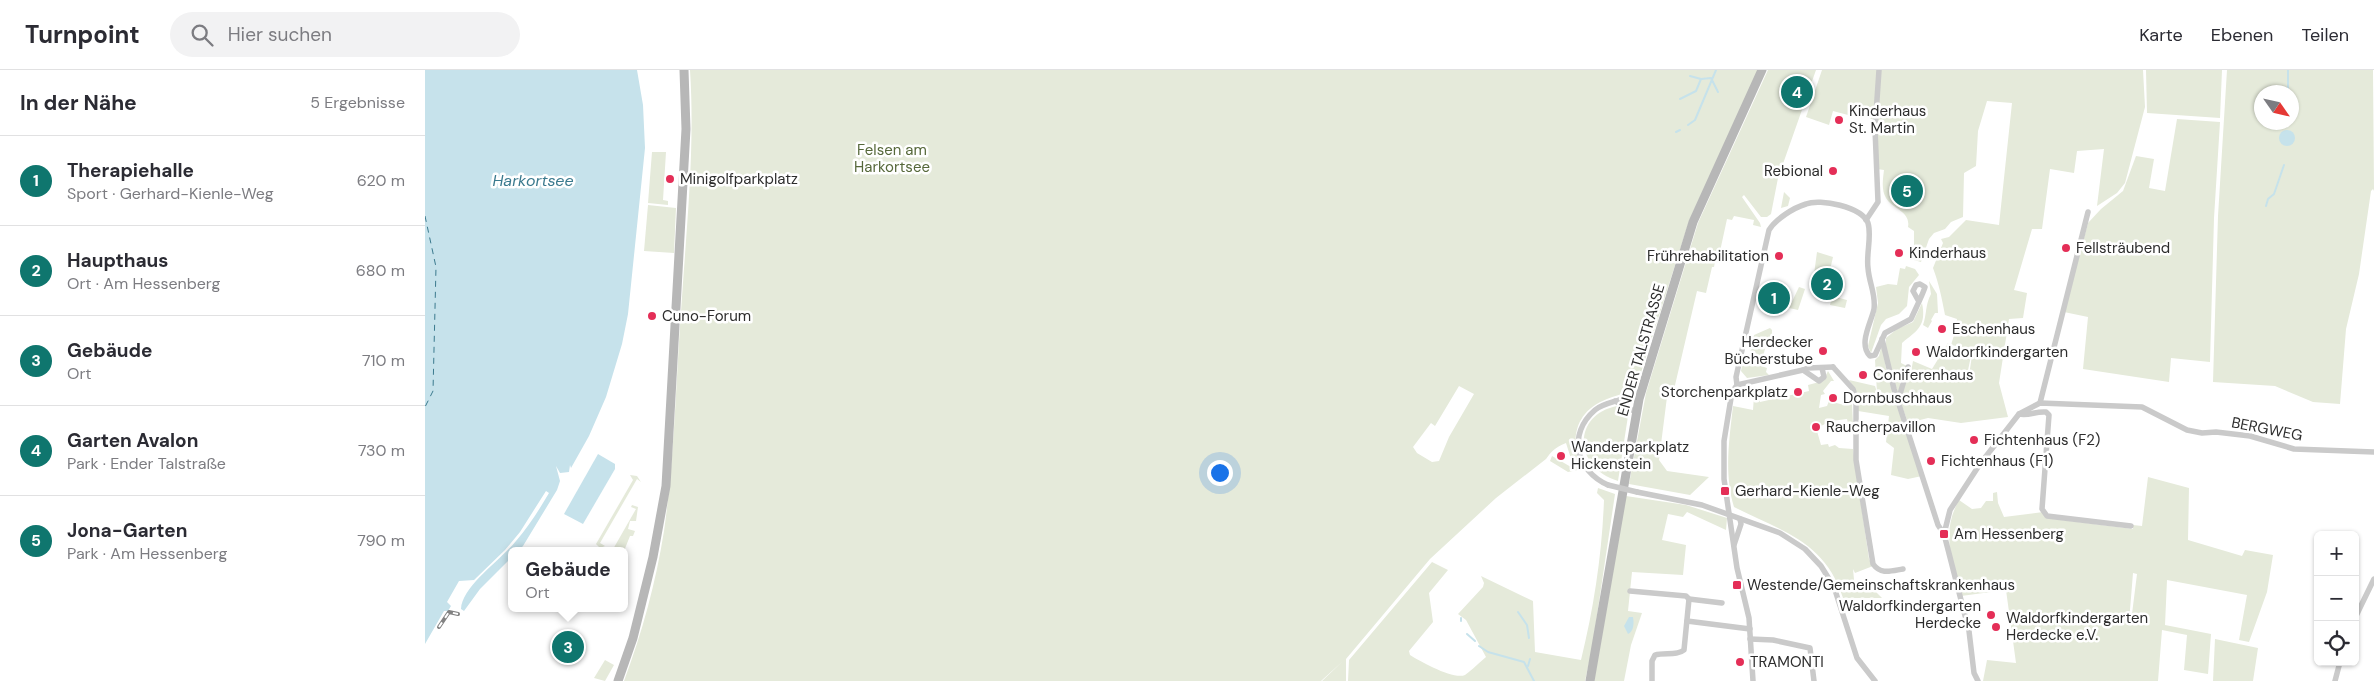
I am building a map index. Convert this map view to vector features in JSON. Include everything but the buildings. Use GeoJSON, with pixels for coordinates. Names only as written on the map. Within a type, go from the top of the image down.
{"type":"FeatureCollection","features":[{"type":"Feature","properties":{"kind":"main road"},"geometry":{"type":"LineString","coordinates":[[618,681],[633,638],[658,530],[666,486],[686,129],[684,70]]}},
{"type":"Feature","properties":{"kind":"main road","name":"ENDER TALSTRASSE"},"geometry":{"type":"LineString","coordinates":[[1590,681],[1639,399],[1693,222],[1762,70]]}},
{"type":"Feature","properties":{"kind":"street"},"geometry":{"type":"LineString","coordinates":[[1866,220],[1877,202],[1875,129],[1879,70]]}},
{"type":"Feature","properties":{"kind":"street"},"geometry":{"type":"LineString","coordinates":[[1737,385],[1735,377],[1769,230],[1773,223],[1801,206],[1816,202],[1840,206],[1855,211],[1866,220],[1869,226],[1868,268],[1875,293],[1874,309],[1865,346],[1870,356],[1875,355],[1887,332],[1911,319],[1918,300]]}},
{"type":"Feature","properties":{"kind":"street"},"geometry":{"type":"LineString","coordinates":[[2040,403],[2088,212]]}},
{"type":"Feature","properties":{"kind":"street"},"geometry":{"type":"LineString","coordinates":[[1882,339],[1898,401],[1938,525],[1944,534],[1969,631],[1974,672],[1978,681]]}},
{"type":"Feature","properties":{"kind":"street"},"geometry":{"type":"LineString","coordinates":[[1753,681],[1749,630],[1724,479],[1724,440],[1732,392],[1737,385],[1805,372],[1808,368],[1833,367]]}},
{"type":"Feature","properties":{"kind":"street"},"geometry":{"type":"LineString","coordinates":[[1833,367],[1835,377]]}},
{"type":"Feature","properties":{"kind":"street"},"geometry":{"type":"LineString","coordinates":[[1833,367],[1853,389],[1856,399],[1856,460],[1873,564],[1877,570],[1884,572],[1903,569]]}},
{"type":"Feature","properties":{"kind":"street"},"geometry":{"type":"LineString","coordinates":[[1898,401],[1908,367]]}},
{"type":"Feature","properties":{"kind":"street"},"geometry":{"type":"LineString","coordinates":[[1805,372],[1815,380],[1821,380],[1825,374],[1822,368]]}},
{"type":"Feature","properties":{"kind":"street"},"geometry":{"type":"LineString","coordinates":[[1639,399],[1624,398],[1615,401],[1596,409],[1587,418],[1580,432],[1578,445],[1584,465],[1591,476],[1608,485],[1687,500],[1780,533],[1805,549],[1821,566],[1834,587],[1857,658],[1875,681]]}},
{"type":"Feature","properties":{"kind":"street"},"geometry":{"type":"LineString","coordinates":[[1615,401],[1636,412]]}},
{"type":"Feature","properties":{"kind":"street","name":"BERGWEG"},"geometry":{"type":"LineString","coordinates":[[1944,534],[1947,519],[1955,500],[1980,464],[2019,414],[2040,403],[2142,407],[2187,430],[2202,433],[2216,432],[2250,436],[2294,449],[2374,452]]}},
{"type":"Feature","properties":{"kind":"street"},"geometry":{"type":"LineString","coordinates":[[2019,414],[2029,416],[2037,411],[2046,412],[2049,415],[2042,509],[2047,516],[2131,526]]}},
{"type":"Feature","properties":{"kind":"street"},"geometry":{"type":"LineString","coordinates":[[1734,545],[1741,524],[1740,519]]}},
{"type":"Feature","properties":{"kind":"street"},"geometry":{"type":"LineString","coordinates":[[2359,610],[2374,579]]}},
{"type":"Feature","properties":{"kind":"street"},"geometry":{"type":"LineString","coordinates":[[1630,591],[1686,596],[1689,599],[1721,603]]}},
{"type":"Feature","properties":{"kind":"street"},"geometry":{"type":"LineString","coordinates":[[1652,681],[1652,661],[1655,655],[1678,653],[1684,650],[1689,599]]}},
{"type":"Feature","properties":{"kind":"street"},"geometry":{"type":"LineString","coordinates":[[1687,621],[1749,630]]}},
{"type":"Feature","properties":{"kind":"street"},"geometry":{"type":"LineString","coordinates":[[1750,639],[1773,640],[1810,648],[1813,681]]}},
{"type":"Feature","properties":{"kind":"street"},"geometry":{"type":"LineString","coordinates":[[2335,681],[2339,666]]}},
{"type":"Feature","properties":{"kind":"green space","name":"Felsen am Harkortsee"},"geometry":{"type":"Polygon","coordinates":[[[690,70],[1758,70],[1689,221],[1636,384],[1633,388],[1622,394],[1597,404],[1588,410],[1582,418],[1576,435],[1577,455],[1580,466],[1578,470],[1568,472],[1550,461],[1552,456],[1571,467],[1573,465],[1566,443],[1559,446],[1546,459],[1496,498],[1430,559],[1346,659],[1346,681],[1322,681],[1343,661],[1321,681],[624,681],[653,588],[668,502],[690,184],[690,70]],[[1459,386],[1435,426],[1431,423],[1413,447],[1417,453],[1432,462],[1439,461],[1449,437],[1474,394],[1459,386]]]}},
{"type":"Feature","properties":{"kind":"green space"},"geometry":{"type":"Polygon","coordinates":[[[1768,70],[1816,70],[1778,178],[1771,214],[1767,217],[1761,217],[1744,195],[1742,197],[1761,227],[1753,225],[1754,220],[1734,216],[1732,220],[1727,219],[1719,256],[1716,256],[1714,267],[1712,267],[1706,293],[1697,291],[1672,398],[1667,397],[1659,460],[1667,471],[1709,477],[1690,495],[1629,484],[1646,393],[1698,223],[1768,70]]]}},
{"type":"Feature","properties":{"kind":"green space"},"geometry":{"type":"Polygon","coordinates":[[[1822,70],[1878,70],[1874,121],[1852,105],[1848,115],[1833,111],[1829,125],[1806,117],[1822,70]]]}},
{"type":"Feature","properties":{"kind":"green space"},"geometry":{"type":"Polygon","coordinates":[[[1880,70],[2143,70],[2145,107],[2125,183],[2117,193],[2097,206],[2104,149],[2077,151],[2074,173],[2050,169],[2042,229],[2032,229],[2014,290],[2027,293],[2023,318],[2009,319],[1999,383],[2008,417],[1961,423],[1928,418],[1908,423],[1900,400],[1908,373],[1968,382],[1973,349],[1951,345],[1957,319],[1945,315],[1933,268],[1943,243],[1941,239],[1949,237],[1966,220],[1999,225],[2012,103],[1987,101],[1978,131],[1976,166],[1964,173],[1963,217],[1951,222],[1945,229],[1934,233],[1929,239],[1921,262],[1914,260],[1914,231],[1908,227],[1907,217],[1892,205],[1884,195],[1884,170],[1877,169],[1876,128],[1880,70]]]}},
{"type":"Feature","properties":{"kind":"green space"},"geometry":{"type":"Polygon","coordinates":[[[2146,70],[2222,70],[2220,118],[2147,113],[2146,70]]]}},
{"type":"Feature","properties":{"kind":"green space"},"geometry":{"type":"Polygon","coordinates":[[[2227,70],[2373,70],[2374,191],[2373,189],[2371,191],[2359,274],[2346,329],[2340,404],[2313,402],[2275,386],[2213,382],[2218,216],[2227,70]]]}},
{"type":"Feature","properties":{"kind":"green space"},"geometry":{"type":"Polygon","coordinates":[[[2177,119],[2220,122],[2214,218],[2210,362],[2171,358],[2169,382],[2083,369],[2088,317],[2064,312],[2088,223],[2101,209],[2123,191],[2136,156],[2154,159],[2149,188],[2165,191],[2177,119]]]}},
{"type":"Feature","properties":{"kind":"green space"},"geometry":{"type":"Polygon","coordinates":[[[652,152],[666,152],[663,200],[668,201],[668,205],[648,203],[652,152]]]}},
{"type":"Feature","properties":{"kind":"green space"},"geometry":{"type":"Polygon","coordinates":[[[1784,192],[1790,198],[1788,206],[1781,208],[1784,192]]]}},
{"type":"Feature","properties":{"kind":"green space"},"geometry":{"type":"Polygon","coordinates":[[[648,205],[676,208],[674,253],[644,251],[648,205]]]}},
{"type":"Feature","properties":{"kind":"green space"},"geometry":{"type":"Polygon","coordinates":[[[1817,252],[1833,257],[1830,270],[1834,274],[1832,281],[1827,283],[1831,284],[1829,291],[1818,288],[1819,284],[1813,282],[1817,252]]]}},
{"type":"Feature","properties":{"kind":"green space"},"geometry":{"type":"Polygon","coordinates":[[[1906,266],[1915,269],[1919,275],[1909,287],[1907,306],[1899,314],[1886,319],[1881,325],[1871,353],[1868,346],[1878,303],[1876,287],[1888,284],[1897,285],[1900,268],[1905,269],[1906,266]]]}},
{"type":"Feature","properties":{"kind":"green space"},"geometry":{"type":"Polygon","coordinates":[[[1929,281],[1937,294],[1938,313],[1935,313],[1928,328],[1923,325],[1931,294],[1929,281]]]}},
{"type":"Feature","properties":{"kind":"green space"},"geometry":{"type":"Polygon","coordinates":[[[1799,287],[1805,289],[1798,310],[1789,308],[1799,287]]]}},
{"type":"Feature","properties":{"kind":"green space"},"geometry":{"type":"Polygon","coordinates":[[[1832,296],[1847,300],[1845,308],[1830,305],[1832,296]]]}},
{"type":"Feature","properties":{"kind":"green space"},"geometry":{"type":"Polygon","coordinates":[[[1922,303],[1922,323],[1902,343],[1901,363],[1907,366],[1900,374],[1900,391],[1897,393],[1886,347],[1886,338],[1897,329],[1913,322],[1922,303]]]}},
{"type":"Feature","properties":{"kind":"green space"},"geometry":{"type":"Polygon","coordinates":[[[1770,328],[1772,330],[1772,341],[1767,340],[1761,366],[1767,368],[1766,372],[1769,375],[1747,378],[1741,371],[1743,361],[1749,358],[1754,335],[1770,328]]]}},
{"type":"Feature","properties":{"kind":"green space"},"geometry":{"type":"Polygon","coordinates":[[[1948,343],[1949,346],[1972,351],[1966,380],[1911,372],[1913,361],[1932,369],[1948,343]]]}},
{"type":"Feature","properties":{"kind":"green space"},"geometry":{"type":"Polygon","coordinates":[[[1882,344],[1886,368],[1922,476],[1908,479],[1891,475],[1894,448],[1886,442],[1889,416],[1858,411],[1855,389],[1849,380],[1875,386],[1877,392],[1875,360],[1879,356],[1882,344]]]}},
{"type":"Feature","properties":{"kind":"green space"},"geometry":{"type":"Polygon","coordinates":[[[1828,371],[1834,381],[1831,381],[1823,391],[1825,394],[1821,395],[1819,408],[1827,406],[1829,401],[1844,405],[1852,403],[1853,424],[1848,423],[1847,419],[1831,421],[1819,427],[1817,431],[1821,445],[1828,444],[1829,447],[1835,445],[1839,448],[1853,449],[1869,559],[1873,566],[1855,573],[1853,569],[1855,590],[1874,590],[1882,598],[1843,598],[1835,579],[1825,563],[1813,550],[1784,531],[1734,507],[1728,470],[1733,406],[1753,410],[1754,396],[1757,396],[1760,402],[1809,391],[1808,385],[1823,381],[1828,371]]]}},
{"type":"Feature","properties":{"kind":"green space"},"geometry":{"type":"Polygon","coordinates":[[[1617,406],[1626,410],[1628,416],[1618,481],[1603,474],[1593,465],[1586,453],[1584,442],[1586,430],[1592,420],[1602,411],[1617,406]]]}},
{"type":"Feature","properties":{"kind":"green space"},"geometry":{"type":"Polygon","coordinates":[[[630,475],[637,476],[641,482],[637,479],[600,543],[605,546],[599,547],[596,544],[633,480],[630,475]]]}},
{"type":"Feature","properties":{"kind":"green space"},"geometry":{"type":"Polygon","coordinates":[[[2148,477],[2189,488],[2188,540],[2242,556],[2245,550],[2273,555],[2267,592],[2249,642],[2239,640],[2247,595],[2167,580],[2165,625],[2211,634],[2208,674],[2184,670],[2187,635],[2162,630],[2158,681],[1983,681],[1987,660],[2016,663],[2006,590],[1961,596],[1952,559],[1949,536],[1953,512],[1959,500],[1972,509],[1981,508],[1986,501],[1993,501],[1993,493],[1997,492],[1998,503],[2004,517],[2043,512],[2046,518],[2133,529],[2133,525],[2142,526],[2148,477]],[[2133,573],[2129,622],[2131,622],[2137,574],[2133,573]]]}},
{"type":"Feature","properties":{"kind":"green space"},"geometry":{"type":"Polygon","coordinates":[[[1598,488],[1615,494],[1592,649],[1585,681],[1348,681],[1349,660],[1432,562],[1448,570],[1429,593],[1433,622],[1409,651],[1410,655],[1437,670],[1460,676],[1465,675],[1486,657],[1466,620],[1458,614],[1483,587],[1484,583],[1481,576],[1533,601],[1535,652],[1581,660],[1590,620],[1601,540],[1604,500],[1597,493],[1598,488]]]}},
{"type":"Feature","properties":{"kind":"green space"},"geometry":{"type":"Polygon","coordinates":[[[1626,496],[1686,505],[1727,518],[1726,530],[1687,512],[1683,517],[1668,514],[1662,540],[1686,545],[1683,575],[1632,572],[1628,611],[1642,613],[1631,645],[1624,681],[1594,681],[1626,496]]]}},
{"type":"Feature","properties":{"kind":"green space"},"geometry":{"type":"Polygon","coordinates":[[[632,505],[638,507],[636,521],[630,521],[628,529],[635,531],[633,536],[630,536],[626,547],[614,547],[636,509],[631,507],[632,505]]]}},
{"type":"Feature","properties":{"kind":"green space"},"geometry":{"type":"Polygon","coordinates":[[[2215,639],[2258,648],[2253,681],[2213,681],[2215,639]]]}},
{"type":"Feature","properties":{"kind":"green space"},"geometry":{"type":"Polygon","coordinates":[[[605,660],[614,665],[605,681],[594,678],[605,660]]]}},
{"type":"Feature","properties":{"kind":"water","name":"Harkortsee"},"geometry":{"type":"Polygon","coordinates":[[[425,70],[637,70],[643,105],[645,148],[628,314],[622,344],[606,397],[589,436],[571,468],[570,465],[569,472],[560,473],[556,466],[560,481],[557,490],[523,546],[511,547],[538,512],[549,493],[546,491],[520,532],[505,550],[474,580],[459,581],[447,602],[451,606],[448,611],[444,611],[425,644],[425,70]]]}},
{"type":"Feature","properties":{"kind":"water"},"geometry":{"type":"Polygon","coordinates":[[[2284,130],[2290,130],[2295,135],[2295,141],[2290,146],[2284,146],[2279,141],[2279,135],[2284,130]]]}},
{"type":"Feature","properties":{"kind":"water"},"geometry":{"type":"Polygon","coordinates":[[[598,454],[615,464],[615,469],[583,524],[564,514],[598,454]]]}},
{"type":"Feature","properties":{"kind":"water","name":"Harkortsee"},"geometry":{"type":"Polygon","coordinates":[[[508,550],[508,561],[480,589],[464,611],[461,609],[463,600],[475,582],[508,550]]]}},
{"type":"Feature","properties":{"kind":"water"},"geometry":{"type":"Polygon","coordinates":[[[1629,617],[1633,617],[1633,624],[1628,634],[1624,626],[1629,617]]]}},
{"type":"Feature","properties":{"kind":"waterway"},"geometry":{"type":"LineString","coordinates":[[1688,125],[1695,120],[1716,70]]}},
{"type":"Feature","properties":{"kind":"waterway"},"geometry":{"type":"LineString","coordinates":[[2288,70],[2288,85]]}},
{"type":"Feature","properties":{"kind":"waterway"},"geometry":{"type":"LineString","coordinates":[[1690,76],[1701,79]]}},
{"type":"Feature","properties":{"kind":"waterway"},"geometry":{"type":"LineString","coordinates":[[1680,99],[1696,91],[1701,79],[1711,78],[1718,92]]}},
{"type":"Feature","properties":{"kind":"waterway"},"geometry":{"type":"LineString","coordinates":[[1676,132],[1680,130]]}},
{"type":"Feature","properties":{"kind":"waterway"},"geometry":{"type":"LineString","coordinates":[[2266,206],[2268,199],[2274,194],[2284,165]]}},
{"type":"Feature","properties":{"kind":"waterway"},"geometry":{"type":"LineString","coordinates":[[1518,612],[1527,625],[1529,638]]}},
{"type":"Feature","properties":{"kind":"waterway"},"geometry":{"type":"LineString","coordinates":[[1467,634],[1475,641]]}},
{"type":"Feature","properties":{"kind":"waterway"},"geometry":{"type":"LineString","coordinates":[[1479,646],[1488,652],[1524,662],[1534,681]]}},
{"type":"Feature","properties":{"kind":"waterway"},"geometry":{"type":"LineString","coordinates":[[1528,666],[1530,659]]}},
{"type":"Feature","properties":{"kind":"ferry route"},"geometry":{"type":"LineString","coordinates":[[425,216],[436,267],[433,391],[425,407]]}},
{"type":"Feature","properties":{"kind":"railway"},"geometry":{"type":"LineString","coordinates":[[439,627],[449,612],[458,614]]}},
{"type":"Feature","properties":{"kind":"place","name":"Garten Avalon"},"geometry":{"type":"Point","coordinates":[1797,92]}},
{"type":"Feature","properties":{"kind":"place","name":"Kinderhaus St. Martin"},"geometry":{"type":"Point","coordinates":[1839,120]}},
{"type":"Feature","properties":{"kind":"place","name":"Rebional"},"geometry":{"type":"Point","coordinates":[1833,171]}},
{"type":"Feature","properties":{"kind":"place","name":"Minigolfparkplatz"},"geometry":{"type":"Point","coordinates":[670,179]}},
{"type":"Feature","properties":{"kind":"place","name":"Jona-Garten"},"geometry":{"type":"Point","coordinates":[1907,191]}},
{"type":"Feature","properties":{"kind":"place","name":"Fellsträubend"},"geometry":{"type":"Point","coordinates":[2066,248]}},
{"type":"Feature","properties":{"kind":"place","name":"Kinderhaus"},"geometry":{"type":"Point","coordinates":[1899,253]}},
{"type":"Feature","properties":{"kind":"place","name":"Frührehabilitation"},"geometry":{"type":"Point","coordinates":[1779,256]}},
{"type":"Feature","properties":{"kind":"place","name":"Haupthaus"},"geometry":{"type":"Point","coordinates":[1827,284]}},
{"type":"Feature","properties":{"kind":"place","name":"Therapiehalle"},"geometry":{"type":"Point","coordinates":[1774,298]}},
{"type":"Feature","properties":{"kind":"place","name":"Cuno-Forum"},"geometry":{"type":"Point","coordinates":[652,316]}},
{"type":"Feature","properties":{"kind":"place","name":"Eschenhaus"},"geometry":{"type":"Point","coordinates":[1942,329]}},
{"type":"Feature","properties":{"kind":"place","name":"Herdecker Bücherstube"},"geometry":{"type":"Point","coordinates":[1823,351]}},
{"type":"Feature","properties":{"kind":"place","name":"Waldorfkindergarten"},"geometry":{"type":"Point","coordinates":[1916,352]}},
{"type":"Feature","properties":{"kind":"place","name":"Coniferenhaus"},"geometry":{"type":"Point","coordinates":[1863,375]}},
{"type":"Feature","properties":{"kind":"place","name":"Storchenparkplatz"},"geometry":{"type":"Point","coordinates":[1798,392]}},
{"type":"Feature","properties":{"kind":"place","name":"Dornbuschhaus"},"geometry":{"type":"Point","coordinates":[1833,398]}},
{"type":"Feature","properties":{"kind":"place","name":"Raucherpavillon"},"geometry":{"type":"Point","coordinates":[1816,427]}},
{"type":"Feature","properties":{"kind":"place","name":"Fichtenhaus (F2)"},"geometry":{"type":"Point","coordinates":[1974,440]}},
{"type":"Feature","properties":{"kind":"place","name":"Wanderparkplatz Hickenstein"},"geometry":{"type":"Point","coordinates":[1561,456]}},
{"type":"Feature","properties":{"kind":"place","name":"Fichtenhaus (F1)"},"geometry":{"type":"Point","coordinates":[1931,461]}},
{"type":"Feature","properties":{"kind":"place","name":"Gerhard-Kienle-Weg"},"geometry":{"type":"Point","coordinates":[1725,491]}},
{"type":"Feature","properties":{"kind":"place","name":"Am Hessenberg"},"geometry":{"type":"Point","coordinates":[1944,534]}},
{"type":"Feature","properties":{"kind":"place","name":"Westende/Gemeinschaftskrankenhaus"},"geometry":{"type":"Point","coordinates":[1737,585]}},
{"type":"Feature","properties":{"kind":"place","name":"Waldorfkindergarten Herdecke"},"geometry":{"type":"Point","coordinates":[1991,615]}},
{"type":"Feature","properties":{"kind":"place","name":"Waldorfkindergarten Herdecke e.V."},"geometry":{"type":"Point","coordinates":[1996,627]}},
{"type":"Feature","properties":{"kind":"place","name":"Gebäude"},"geometry":{"type":"Point","coordinates":[568,647]}},
{"type":"Feature","properties":{"kind":"place","name":"TRAMONTI"},"geometry":{"type":"Point","coordinates":[1740,662]}}]}
